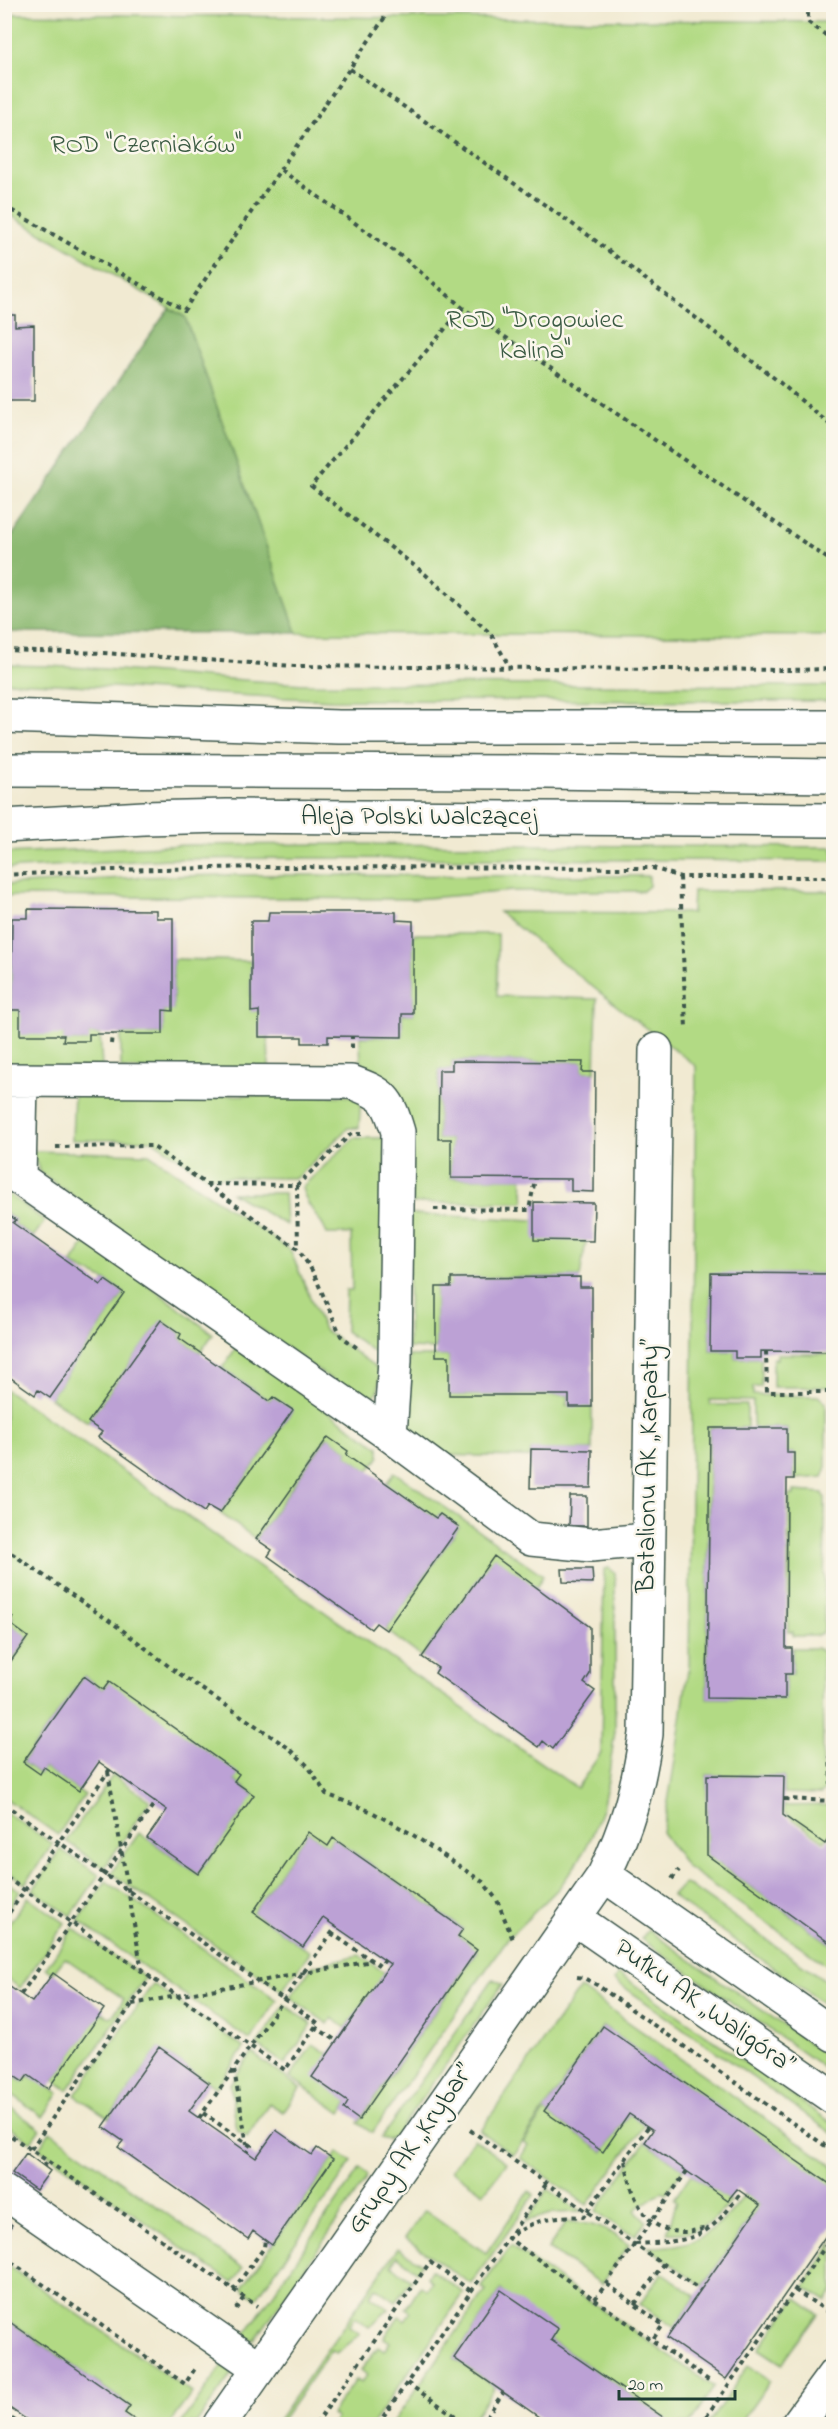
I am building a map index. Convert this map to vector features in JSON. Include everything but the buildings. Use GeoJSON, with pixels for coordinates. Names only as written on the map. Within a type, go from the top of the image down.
{"type":"FeatureCollection","features":[{"type":"Feature","properties":{"kind":"street"},"geometry":{"type":"LineString","coordinates":[[4,716],[339,727],[834,727]]}},
{"type":"Feature","properties":{"kind":"street"},"geometry":{"type":"LineString","coordinates":[[4,770],[544,772],[834,776]]}},
{"type":"Feature","properties":{"kind":"street","name":"Aleja Polski Walczącej"},"geometry":{"type":"LineString","coordinates":[[4,826],[227,816],[834,819]]}},
{"type":"Feature","properties":{"kind":"street","name":"Batalionu AK „Karpaty”"},"geometry":{"type":"LineString","coordinates":[[604,1875],[629,1818],[639,1781],[646,1734],[656,1050]]}},
{"type":"Feature","properties":{"kind":"street"},"geometry":{"type":"LineString","coordinates":[[390,1435],[394,1375],[398,1132],[391,1108],[376,1091],[351,1082],[13,1081],[20,1147],[19,1178],[390,1435],[531,1539],[591,1545],[648,1540]]}},
{"type":"Feature","properties":{"kind":"street","name":"Grupy AK „Krybar”"},"geometry":{"type":"LineString","coordinates":[[220,2424],[604,1875]]}},
{"type":"Feature","properties":{"kind":"street","name":"Pułku AK „Waligóra”"},"geometry":{"type":"LineString","coordinates":[[604,1875],[834,2035]]}},
{"type":"Feature","properties":{"kind":"street","name":"Pułku AK „Waligóra”"},"geometry":{"type":"LineString","coordinates":[[574,1918],[834,2098]]}},
{"type":"Feature","properties":{"kind":"street"},"geometry":{"type":"LineString","coordinates":[[4,2192],[259,2368]]}},
{"type":"Feature","properties":{"kind":"street"},"geometry":{"type":"LineString","coordinates":[[798,2424],[834,2375]]}},
{"type":"Feature","properties":{"kind":"path"},"geometry":{"type":"LineString","coordinates":[[808,4],[808,22],[834,40]]}},
{"type":"Feature","properties":{"kind":"path"},"geometry":{"type":"LineString","coordinates":[[4,206],[184,310],[385,17]]}},
{"type":"Feature","properties":{"kind":"path"},"geometry":{"type":"LineString","coordinates":[[350,69],[588,235],[778,381],[834,428]]}},
{"type":"Feature","properties":{"kind":"path"},"geometry":{"type":"LineString","coordinates":[[280,170],[405,259],[463,308],[834,563]]}},
{"type":"Feature","properties":{"kind":"path"},"geometry":{"type":"LineString","coordinates":[[463,308],[311,486],[425,574],[490,634],[510,669]]}},
{"type":"Feature","properties":{"kind":"path"},"geometry":{"type":"LineString","coordinates":[[4,650],[103,653],[294,666],[834,669]]}},
{"type":"Feature","properties":{"kind":"path"},"geometry":{"type":"LineString","coordinates":[[4,875],[157,869],[436,867],[653,868],[680,877],[834,877]]}},
{"type":"Feature","properties":{"kind":"path"},"geometry":{"type":"LineString","coordinates":[[680,877],[686,1031]]}},
{"type":"Feature","properties":{"kind":"path"},"geometry":{"type":"LineString","coordinates":[[204,1184],[297,1185],[351,1134],[398,1132]]}},
{"type":"Feature","properties":{"kind":"path"},"geometry":{"type":"LineString","coordinates":[[20,1147],[152,1146],[298,1249],[313,1272],[341,1336],[394,1375]]}},
{"type":"Feature","properties":{"kind":"path"},"geometry":{"type":"LineString","coordinates":[[397,1209],[529,1210],[535,1179]]}},
{"type":"Feature","properties":{"kind":"path"},"geometry":{"type":"LineString","coordinates":[[297,1185],[298,1249]]}},
{"type":"Feature","properties":{"kind":"path"},"geometry":{"type":"LineString","coordinates":[[766,1351],[767,1392],[832,1392],[831,1788],[834,1792]]}},
{"type":"Feature","properties":{"kind":"path"},"geometry":{"type":"LineString","coordinates":[[4,1548],[121,1629],[171,1668],[290,1749],[308,1766],[326,1794],[370,1811],[410,1833],[483,1882],[497,1900],[516,1948]]}},
{"type":"Feature","properties":{"kind":"path"},"geometry":{"type":"LineString","coordinates":[[832,1740],[834,1734]]}},
{"type":"Feature","properties":{"kind":"path"},"geometry":{"type":"LineString","coordinates":[[4,1920],[109,1771],[142,1971]]}},
{"type":"Feature","properties":{"kind":"path"},"geometry":{"type":"LineString","coordinates":[[784,1799],[834,1801]]}},
{"type":"Feature","properties":{"kind":"path"},"geometry":{"type":"LineString","coordinates":[[21,1994],[156,1801]]}},
{"type":"Feature","properties":{"kind":"path"},"geometry":{"type":"LineString","coordinates":[[4,1804],[318,2023],[285,2070],[4,1876]]}},
{"type":"Feature","properties":{"kind":"path"},"geometry":{"type":"LineString","coordinates":[[199,2118],[336,1927]]}},
{"type":"Feature","properties":{"kind":"path"},"geometry":{"type":"LineString","coordinates":[[331,1933],[380,1966],[385,1960]]}},
{"type":"Feature","properties":{"kind":"path"},"geometry":{"type":"LineString","coordinates":[[132,2004],[372,1961]]}},
{"type":"Feature","properties":{"kind":"path"},"geometry":{"type":"LineString","coordinates":[[573,1976],[584,1978],[597,1986],[834,2152]]}},
{"type":"Feature","properties":{"kind":"path"},"geometry":{"type":"LineString","coordinates":[[31,2149],[151,1977]]}},
{"type":"Feature","properties":{"kind":"path"},"geometry":{"type":"LineString","coordinates":[[315,2027],[337,2041]]}},
{"type":"Feature","properties":{"kind":"path"},"geometry":{"type":"LineString","coordinates":[[234,2070],[247,2144]]}},
{"type":"Feature","properties":{"kind":"path"},"geometry":{"type":"LineString","coordinates":[[203,2113],[251,2146],[247,2152]]}},
{"type":"Feature","properties":{"kind":"path"},"geometry":{"type":"LineString","coordinates":[[508,2238],[528,2225],[545,2218],[583,2217],[648,2127]]}},
{"type":"Feature","properties":{"kind":"path"},"geometry":{"type":"LineString","coordinates":[[470,2130],[700,2290]]}},
{"type":"Feature","properties":{"kind":"path"},"geometry":{"type":"LineString","coordinates":[[4,2131],[254,2304]]}},
{"type":"Feature","properties":{"kind":"path"},"geometry":{"type":"LineString","coordinates":[[44,2166],[48,2161]]}},
{"type":"Feature","properties":{"kind":"path"},"geometry":{"type":"LineString","coordinates":[[625,2161],[634,2199],[638,2207],[652,2220],[669,2228],[686,2232],[710,2228]]}},
{"type":"Feature","properties":{"kind":"path"},"geometry":{"type":"LineString","coordinates":[[595,2299],[687,2171]]}},
{"type":"Feature","properties":{"kind":"path"},"geometry":{"type":"LineString","coordinates":[[378,2424],[547,2183]]}},
{"type":"Feature","properties":{"kind":"path"},"geometry":{"type":"LineString","coordinates":[[635,2244],[684,2241],[710,2228],[728,2211],[741,2192]]}},
{"type":"Feature","properties":{"kind":"path"},"geometry":{"type":"LineString","coordinates":[[701,2424],[834,2234]]}},
{"type":"Feature","properties":{"kind":"path"},"geometry":{"type":"LineString","coordinates":[[508,2238],[711,2382]]}},
{"type":"Feature","properties":{"kind":"path"},"geometry":{"type":"LineString","coordinates":[[233,2290],[264,2248],[265,2240]]}},
{"type":"Feature","properties":{"kind":"path"},"geometry":{"type":"LineString","coordinates":[[4,2257],[185,2384],[215,2338]]}},
{"type":"Feature","properties":{"kind":"path"},"geometry":{"type":"LineString","coordinates":[[316,2424],[430,2262],[471,2291]]}},
{"type":"Feature","properties":{"kind":"path"},"geometry":{"type":"LineString","coordinates":[[634,2304],[663,2264]]}},
{"type":"Feature","properties":{"kind":"path"},"geometry":{"type":"LineString","coordinates":[[607,2284],[663,2325],[653,2339]]}},
{"type":"Feature","properties":{"kind":"path"},"geometry":{"type":"LineString","coordinates":[[795,2290],[827,2311]]}},
{"type":"Feature","properties":{"kind":"path"},"geometry":{"type":"LineString","coordinates":[[407,2383],[466,2424]]}},
{"type":"Feature","properties":{"kind":"path"},"geometry":{"type":"LineString","coordinates":[[481,2424],[503,2393]]}},
{"type":"Feature","properties":{"kind":"path"},"geometry":{"type":"LineString","coordinates":[[4,2414],[20,2424]]}},
{"type":"Feature","properties":{"kind":"green space","name":"ROD \"Drogowiec Kalina\""},"geometry":{"type":"Polygon","coordinates":[[[5,14],[833,22],[833,636],[297,633],[185,317],[5,212],[5,14]]]}},
{"type":"Feature","properties":{"kind":"green space"},"geometry":{"type":"Polygon","coordinates":[[[169,308],[185,317],[297,633],[5,632],[5,546],[169,308]]]}},
{"type":"Feature","properties":{"kind":"green space"},"geometry":{"type":"Polygon","coordinates":[[[5,665],[306,684],[833,686],[834,701],[331,700],[5,682],[5,665]]]}},
{"type":"Feature","properties":{"kind":"green space"},"geometry":{"type":"Polygon","coordinates":[[[190,845],[833,847],[834,861],[168,859],[5,869],[5,853],[190,845]]]}},
{"type":"Feature","properties":{"kind":"green space"},"geometry":{"type":"Polygon","coordinates":[[[226,875],[649,876],[649,886],[643,891],[513,891],[414,899],[5,896],[5,885],[141,877],[226,875]]]}},
{"type":"Feature","properties":{"kind":"green space"},"geometry":{"type":"Polygon","coordinates":[[[693,891],[833,891],[833,1274],[711,1274],[710,1351],[735,1351],[735,1358],[761,1358],[761,1387],[753,1387],[753,1395],[818,1396],[826,1403],[826,1470],[823,1477],[794,1479],[794,1453],[787,1453],[787,1428],[753,1428],[753,1401],[710,1400],[710,1405],[747,1405],[747,1428],[710,1428],[709,1440],[707,1698],[785,1699],[785,1674],[792,1674],[792,1648],[817,1648],[822,1651],[823,1762],[826,1789],[821,1794],[784,1793],[784,1776],[707,1775],[707,1855],[833,1946],[833,1969],[687,1867],[662,1832],[689,1671],[696,1066],[499,912],[692,913],[693,891]]]}},
{"type":"Feature","properties":{"kind":"green space"},"geometry":{"type":"Polygon","coordinates":[[[5,927],[12,927],[11,1010],[20,1010],[64,1035],[64,1041],[88,1041],[89,1034],[100,1034],[102,1068],[5,1067],[5,927]]]}},
{"type":"Feature","properties":{"kind":"green space"},"geometry":{"type":"Polygon","coordinates":[[[413,934],[498,934],[497,996],[597,999],[595,1072],[582,1072],[582,1062],[452,1061],[452,1070],[439,1070],[438,1139],[451,1139],[451,1178],[522,1178],[524,1202],[412,1203],[381,1078],[361,1068],[360,1037],[402,1036],[402,1014],[413,1014],[413,934]]]}},
{"type":"Feature","properties":{"kind":"green space"},"geometry":{"type":"Polygon","coordinates":[[[173,959],[251,961],[251,1011],[259,1011],[268,1037],[269,1070],[121,1069],[121,1034],[163,1034],[163,1010],[173,1010],[173,959]]]}},
{"type":"Feature","properties":{"kind":"green space"},"geometry":{"type":"Polygon","coordinates":[[[74,1094],[361,1096],[359,1128],[348,1128],[296,1178],[207,1177],[152,1140],[72,1140],[74,1094]]]}},
{"type":"Feature","properties":{"kind":"green space"},"geometry":{"type":"Polygon","coordinates":[[[354,1138],[386,1138],[384,1359],[345,1331],[346,1290],[352,1290],[351,1234],[327,1234],[306,1200],[302,1187],[354,1138]]]}},
{"type":"Feature","properties":{"kind":"green space"},"geometry":{"type":"Polygon","coordinates":[[[31,1151],[149,1154],[290,1250],[324,1330],[377,1368],[380,1374],[378,1392],[369,1400],[359,1399],[41,1173],[31,1151]]]}},
{"type":"Feature","properties":{"kind":"green space"},"geometry":{"type":"Polygon","coordinates":[[[4,1191],[45,1221],[33,1237],[13,1223],[15,1220],[5,1212],[4,1191]]]}},
{"type":"Feature","properties":{"kind":"green space"},"geometry":{"type":"Polygon","coordinates":[[[232,1193],[284,1193],[286,1225],[232,1193]]]}},
{"type":"Feature","properties":{"kind":"green space"},"geometry":{"type":"Polygon","coordinates":[[[409,1214],[534,1220],[586,1241],[580,1277],[451,1278],[451,1287],[436,1287],[436,1349],[408,1348],[409,1214]]]}},
{"type":"Feature","properties":{"kind":"green space"},"geometry":{"type":"Polygon","coordinates":[[[85,1243],[144,1282],[213,1334],[200,1353],[179,1338],[181,1334],[161,1321],[88,1422],[50,1398],[124,1293],[105,1280],[71,1264],[85,1243]]]}},
{"type":"Feature","properties":{"kind":"green space"},"geometry":{"type":"Polygon","coordinates":[[[236,1348],[379,1447],[379,1458],[368,1471],[346,1455],[348,1451],[327,1437],[256,1539],[220,1513],[292,1411],[273,1397],[269,1401],[222,1368],[236,1348]]]}},
{"type":"Feature","properties":{"kind":"green space"},"geometry":{"type":"Polygon","coordinates":[[[777,1354],[833,1354],[833,1387],[773,1387],[773,1358],[777,1359],[777,1354]]]}},
{"type":"Feature","properties":{"kind":"green space"},"geometry":{"type":"Polygon","coordinates":[[[409,1356],[449,1356],[450,1395],[569,1395],[566,1405],[592,1407],[592,1450],[531,1450],[530,1457],[435,1455],[409,1431],[406,1388],[409,1356]]]}},
{"type":"Feature","properties":{"kind":"green space"},"geometry":{"type":"Polygon","coordinates":[[[5,1389],[577,1788],[601,1753],[604,1569],[609,1568],[615,1573],[615,1731],[602,1809],[592,1836],[579,1860],[559,1888],[508,1938],[372,2133],[358,2123],[477,1951],[458,1936],[463,1929],[333,1838],[328,1846],[308,1832],[253,1912],[310,1952],[282,1991],[111,1873],[139,1833],[198,1874],[254,1794],[234,1781],[238,1774],[109,1683],[103,1690],[84,1676],[23,1762],[39,1774],[44,1767],[85,1795],[58,1835],[5,1798],[5,1671],[28,1638],[9,1623],[13,1617],[5,1611],[5,1389]]]}},
{"type":"Feature","properties":{"kind":"green space"},"geometry":{"type":"Polygon","coordinates":[[[394,1472],[543,1575],[536,1588],[494,1557],[422,1657],[386,1630],[459,1527],[440,1514],[436,1518],[386,1484],[394,1472]]]}},
{"type":"Feature","properties":{"kind":"green space"},"geometry":{"type":"Polygon","coordinates":[[[794,1491],[823,1493],[825,1498],[824,1628],[822,1633],[816,1636],[793,1636],[793,1632],[788,1632],[789,1495],[794,1495],[794,1491]]]}},
{"type":"Feature","properties":{"kind":"green space"},"geometry":{"type":"Polygon","coordinates":[[[113,1775],[150,1801],[104,1868],[66,1841],[113,1775]]]}},
{"type":"Feature","properties":{"kind":"green space"},"geometry":{"type":"Polygon","coordinates":[[[832,1805],[833,1839],[829,1835],[824,1841],[783,1812],[784,1806],[832,1805]]]}},
{"type":"Feature","properties":{"kind":"green space"},"geometry":{"type":"Polygon","coordinates":[[[4,1811],[53,1844],[25,1884],[5,1869],[4,1811]]]}},
{"type":"Feature","properties":{"kind":"green space"},"geometry":{"type":"Polygon","coordinates":[[[60,1849],[99,1875],[71,1916],[33,1890],[60,1849]]]}},
{"type":"Feature","properties":{"kind":"green space"},"geometry":{"type":"Polygon","coordinates":[[[5,1881],[20,1891],[5,1914],[5,1881]]]}},
{"type":"Feature","properties":{"kind":"green space"},"geometry":{"type":"Polygon","coordinates":[[[106,1881],[277,2000],[250,2040],[78,1921],[106,1881]]]}},
{"type":"Feature","properties":{"kind":"green space"},"geometry":{"type":"Polygon","coordinates":[[[683,1884],[690,1886],[833,1986],[833,2010],[672,1896],[683,1884]]]}},
{"type":"Feature","properties":{"kind":"green space"},"geometry":{"type":"Polygon","coordinates":[[[28,1897],[65,1923],[20,1988],[5,1977],[5,1929],[28,1897]]]}},
{"type":"Feature","properties":{"kind":"green space"},"geometry":{"type":"Polygon","coordinates":[[[73,1928],[145,1978],[68,2090],[54,2080],[101,2012],[111,2018],[124,1999],[65,1958],[53,1973],[46,1968],[73,1928]]]}},
{"type":"Feature","properties":{"kind":"green space"},"geometry":{"type":"Polygon","coordinates":[[[648,1930],[833,2060],[833,2074],[641,1939],[648,1930]]]}},
{"type":"Feature","properties":{"kind":"green space"},"geometry":{"type":"Polygon","coordinates":[[[359,1955],[385,1973],[346,2028],[332,2018],[328,2024],[290,1997],[313,1966],[359,1955]]]}},
{"type":"Feature","properties":{"kind":"green space"},"geometry":{"type":"Polygon","coordinates":[[[618,1973],[833,2124],[833,2134],[614,1980],[618,1973]]]}},
{"type":"Feature","properties":{"kind":"green space"},"geometry":{"type":"Polygon","coordinates":[[[493,1979],[503,1984],[396,2135],[388,2140],[381,2138],[493,1979]]]}},
{"type":"Feature","properties":{"kind":"green space"},"geometry":{"type":"Polygon","coordinates":[[[153,1984],[244,2048],[216,2088],[159,2048],[109,2118],[75,2095],[153,1984]]]}},
{"type":"Feature","properties":{"kind":"green space"},"geometry":{"type":"Polygon","coordinates":[[[580,1988],[833,2166],[833,2187],[603,2026],[513,2155],[480,2131],[580,1988]]]}},
{"type":"Feature","properties":{"kind":"green space"},"geometry":{"type":"Polygon","coordinates":[[[285,2005],[312,2024],[285,2064],[257,2045],[285,2005]]]}},
{"type":"Feature","properties":{"kind":"green space"},"geometry":{"type":"Polygon","coordinates":[[[313,2044],[328,2054],[348,2102],[341,2113],[290,2077],[313,2044]]]}},
{"type":"Feature","properties":{"kind":"green space"},"geometry":{"type":"Polygon","coordinates":[[[252,2053],[300,2088],[283,2112],[269,2103],[247,2137],[237,2130],[230,2084],[252,2053]]]}},
{"type":"Feature","properties":{"kind":"green space"},"geometry":{"type":"Polygon","coordinates":[[[4,2069],[23,2082],[28,2075],[59,2093],[43,2117],[5,2089],[4,2069]]]}},
{"type":"Feature","properties":{"kind":"green space"},"geometry":{"type":"Polygon","coordinates":[[[4,2103],[40,2129],[31,2142],[5,2124],[4,2103]]]}},
{"type":"Feature","properties":{"kind":"green space"},"geometry":{"type":"Polygon","coordinates":[[[545,2112],[603,2152],[629,2114],[645,2125],[587,2205],[520,2158],[528,2145],[524,2142],[545,2112]]]}},
{"type":"Feature","properties":{"kind":"green space"},"geometry":{"type":"Polygon","coordinates":[[[50,2131],[243,2268],[233,2283],[39,2148],[50,2131]]]}},
{"type":"Feature","properties":{"kind":"green space"},"geometry":{"type":"Polygon","coordinates":[[[474,2139],[507,2163],[484,2193],[451,2170],[474,2139]]]}},
{"type":"Feature","properties":{"kind":"green space"},"geometry":{"type":"Polygon","coordinates":[[[645,2142],[683,2169],[666,2193],[662,2191],[635,2210],[646,2221],[636,2235],[623,2230],[596,2211],[645,2142]]]}},
{"type":"Feature","properties":{"kind":"green space"},"geometry":{"type":"Polygon","coordinates":[[[338,2152],[352,2162],[256,2299],[242,2288],[338,2152]]]}},
{"type":"Feature","properties":{"kind":"green space"},"geometry":{"type":"Polygon","coordinates":[[[360,2168],[367,2175],[365,2181],[255,2340],[242,2339],[360,2168]]]}},
{"type":"Feature","properties":{"kind":"green space"},"geometry":{"type":"Polygon","coordinates":[[[691,2174],[730,2201],[703,2227],[687,2232],[667,2233],[677,2201],[674,2199],[691,2174]]]}},
{"type":"Feature","properties":{"kind":"green space"},"geometry":{"type":"Polygon","coordinates":[[[548,2189],[581,2212],[554,2213],[526,2221],[548,2189]]]}},
{"type":"Feature","properties":{"kind":"green space"},"geometry":{"type":"Polygon","coordinates":[[[529,2191],[534,2195],[471,2284],[405,2238],[425,2210],[486,2253],[529,2191]]]}},
{"type":"Feature","properties":{"kind":"green space"},"geometry":{"type":"Polygon","coordinates":[[[745,2194],[760,2205],[703,2286],[648,2247],[680,2244],[704,2235],[725,2218],[745,2194]]]}},
{"type":"Feature","properties":{"kind":"green space"},"geometry":{"type":"Polygon","coordinates":[[[566,2222],[600,2227],[629,2245],[602,2284],[548,2249],[566,2222]]]}},
{"type":"Feature","properties":{"kind":"green space"},"geometry":{"type":"Polygon","coordinates":[[[833,2243],[833,2291],[826,2301],[804,2287],[833,2243]]]}},
{"type":"Feature","properties":{"kind":"green space"},"geometry":{"type":"Polygon","coordinates":[[[511,2246],[714,2387],[690,2424],[673,2424],[551,2340],[501,2290],[454,2358],[495,2387],[469,2424],[392,2424],[486,2290],[481,2287],[511,2246]]]}},
{"type":"Feature","properties":{"kind":"green space"},"geometry":{"type":"Polygon","coordinates":[[[398,2248],[422,2264],[417,2271],[397,2256],[391,2265],[412,2280],[396,2301],[376,2287],[370,2296],[389,2309],[369,2327],[354,2317],[349,2326],[360,2334],[336,2353],[331,2350],[279,2424],[275,2424],[398,2248]]]}},
{"type":"Feature","properties":{"kind":"green space"},"geometry":{"type":"Polygon","coordinates":[[[4,2263],[192,2393],[169,2424],[141,2424],[125,2413],[130,2406],[5,2318],[4,2263]]]}},
{"type":"Feature","properties":{"kind":"green space"},"geometry":{"type":"Polygon","coordinates":[[[431,2270],[464,2293],[372,2424],[332,2424],[336,2418],[331,2414],[355,2380],[361,2383],[367,2375],[361,2370],[378,2347],[384,2351],[390,2342],[384,2338],[399,2316],[405,2320],[411,2312],[406,2308],[420,2286],[427,2290],[432,2282],[427,2277],[431,2270]]]}},
{"type":"Feature","properties":{"kind":"green space"},"geometry":{"type":"Polygon","coordinates":[[[662,2273],[696,2296],[675,2328],[640,2304],[662,2273]]]}},
{"type":"Feature","properties":{"kind":"green space"},"geometry":{"type":"Polygon","coordinates":[[[796,2298],[818,2314],[782,2364],[759,2349],[796,2298]]]}},
{"type":"Feature","properties":{"kind":"green space"},"geometry":{"type":"Polygon","coordinates":[[[223,2365],[231,2375],[196,2424],[181,2424],[223,2365]]]}},
{"type":"Feature","properties":{"kind":"green space"},"geometry":{"type":"Polygon","coordinates":[[[748,2366],[770,2381],[740,2424],[708,2424],[748,2366]]]}},
{"type":"Feature","properties":{"kind":"park label","name":"ROD \"Czerniaków\""},"geometry":{"type":"Point","coordinates":[146,145]}}]}
